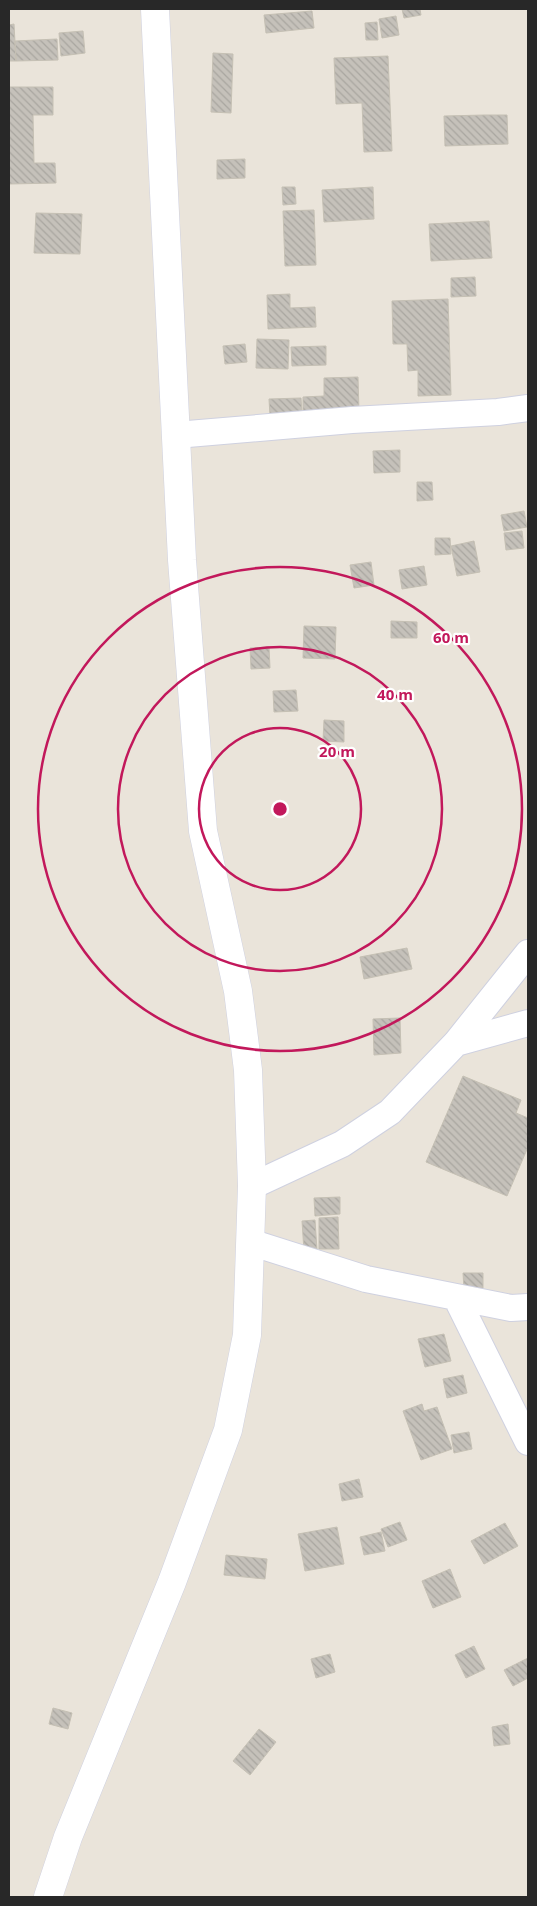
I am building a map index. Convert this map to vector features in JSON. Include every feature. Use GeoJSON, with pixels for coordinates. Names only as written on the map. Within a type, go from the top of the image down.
{"type":"FeatureCollection","features":[{"type":"Feature","properties":{"kind":"main road"},"geometry":{"type":"LineString","coordinates":[[48,1897],[68,1837],[172,1582],[228,1430],[247,1335],[252,1186],[248,1070],[238,991],[203,831],[183,570],[155,9]]}},
{"type":"Feature","properties":{"kind":"street"},"geometry":{"type":"LineString","coordinates":[[176,435],[352,420],[498,412],[528,408]]}},
{"type":"Feature","properties":{"kind":"street"},"geometry":{"type":"LineString","coordinates":[[252,1186],[342,1144],[390,1112],[456,1043],[528,953]]}},
{"type":"Feature","properties":{"kind":"street"},"geometry":{"type":"LineString","coordinates":[[456,1043],[528,1023]]}},
{"type":"Feature","properties":{"kind":"street"},"geometry":{"type":"LineString","coordinates":[[250,1242],[366,1279],[511,1308],[528,1307]]}},
{"type":"Feature","properties":{"kind":"street"},"geometry":{"type":"LineString","coordinates":[[456,1297],[528,1442]]}},
{"type":"Feature","properties":{"kind":"building"},"geometry":{"type":"Polygon","coordinates":[[[402,9],[420,9],[421,15],[404,18],[402,9]]]}},
{"type":"Feature","properties":{"kind":"building"},"geometry":{"type":"Polygon","coordinates":[[[312,11],[314,28],[266,33],[264,15],[312,11]]]}},
{"type":"Feature","properties":{"kind":"building"},"geometry":{"type":"Polygon","coordinates":[[[396,16],[399,35],[382,38],[379,19],[396,16]]]}},
{"type":"Feature","properties":{"kind":"building"},"geometry":{"type":"Polygon","coordinates":[[[377,22],[378,40],[366,40],[365,23],[377,22]]]}},
{"type":"Feature","properties":{"kind":"building"},"geometry":{"type":"Polygon","coordinates":[[[14,24],[16,61],[9,61],[9,25],[14,24]]]}},
{"type":"Feature","properties":{"kind":"building"},"geometry":{"type":"Polygon","coordinates":[[[83,31],[85,53],[61,56],[59,33],[83,31]]]}},
{"type":"Feature","properties":{"kind":"building"},"geometry":{"type":"Polygon","coordinates":[[[57,39],[58,60],[16,61],[15,41],[57,39]]]}},
{"type":"Feature","properties":{"kind":"building"},"geometry":{"type":"Polygon","coordinates":[[[213,53],[233,54],[231,113],[211,112],[213,53]]]}},
{"type":"Feature","properties":{"kind":"building"},"geometry":{"type":"Polygon","coordinates":[[[388,56],[392,151],[364,152],[362,103],[336,104],[334,58],[388,56]]]}},
{"type":"Feature","properties":{"kind":"building"},"geometry":{"type":"Polygon","coordinates":[[[9,87],[53,87],[53,115],[33,115],[34,163],[55,163],[56,183],[9,184],[9,87]]]}},
{"type":"Feature","properties":{"kind":"building"},"geometry":{"type":"Polygon","coordinates":[[[507,115],[508,144],[445,146],[444,116],[507,115]]]}},
{"type":"Feature","properties":{"kind":"building"},"geometry":{"type":"Polygon","coordinates":[[[245,159],[245,178],[217,179],[217,160],[245,159]]]}},
{"type":"Feature","properties":{"kind":"building"},"geometry":{"type":"Polygon","coordinates":[[[282,187],[295,187],[296,204],[283,205],[282,187]]]}},
{"type":"Feature","properties":{"kind":"building"},"geometry":{"type":"Polygon","coordinates":[[[373,187],[374,219],[324,222],[322,190],[373,187]]]}},
{"type":"Feature","properties":{"kind":"building"},"geometry":{"type":"Polygon","coordinates":[[[314,210],[316,265],[285,266],[283,211],[314,210]]]}},
{"type":"Feature","properties":{"kind":"building"},"geometry":{"type":"Polygon","coordinates":[[[36,213],[82,214],[80,254],[34,253],[36,213]]]}},
{"type":"Feature","properties":{"kind":"building"},"geometry":{"type":"Polygon","coordinates":[[[489,221],[492,258],[431,261],[429,224],[489,221]]]}},
{"type":"Feature","properties":{"kind":"building"},"geometry":{"type":"Polygon","coordinates":[[[475,277],[476,296],[451,297],[451,278],[475,277]]]}},
{"type":"Feature","properties":{"kind":"building"},"geometry":{"type":"Polygon","coordinates":[[[290,294],[290,308],[315,307],[316,327],[268,329],[267,295],[290,294]]]}},
{"type":"Feature","properties":{"kind":"building"},"geometry":{"type":"Polygon","coordinates":[[[448,299],[451,395],[418,396],[418,370],[408,371],[407,344],[393,344],[392,301],[448,299]]]}},
{"type":"Feature","properties":{"kind":"building"},"geometry":{"type":"Polygon","coordinates":[[[257,339],[289,340],[288,369],[256,368],[257,339]]]}},
{"type":"Feature","properties":{"kind":"building"},"geometry":{"type":"Polygon","coordinates":[[[245,344],[247,362],[225,364],[223,346],[245,344]]]}},
{"type":"Feature","properties":{"kind":"building"},"geometry":{"type":"Polygon","coordinates":[[[326,346],[326,365],[292,366],[291,347],[326,346]]]}},
{"type":"Feature","properties":{"kind":"building"},"geometry":{"type":"Polygon","coordinates":[[[358,377],[359,412],[303,413],[303,397],[324,396],[324,378],[358,377]]]}},
{"type":"Feature","properties":{"kind":"building"},"geometry":{"type":"Polygon","coordinates":[[[301,398],[302,415],[270,416],[269,399],[301,398]]]}},
{"type":"Feature","properties":{"kind":"building"},"geometry":{"type":"Polygon","coordinates":[[[400,450],[400,472],[374,473],[373,451],[400,450]]]}},
{"type":"Feature","properties":{"kind":"building"},"geometry":{"type":"Polygon","coordinates":[[[417,482],[432,482],[433,500],[417,501],[417,482]]]}},
{"type":"Feature","properties":{"kind":"building"},"geometry":{"type":"Polygon","coordinates":[[[524,511],[527,527],[504,531],[501,515],[524,511]]]}},
{"type":"Feature","properties":{"kind":"building"},"geometry":{"type":"Polygon","coordinates":[[[522,531],[524,548],[506,550],[504,533],[522,531]]]}},
{"type":"Feature","properties":{"kind":"building"},"geometry":{"type":"Polygon","coordinates":[[[435,538],[450,538],[451,554],[435,555],[435,538]]]}},
{"type":"Feature","properties":{"kind":"building"},"geometry":{"type":"Polygon","coordinates":[[[474,541],[480,572],[457,576],[451,546],[474,541]]]}},
{"type":"Feature","properties":{"kind":"building"},"geometry":{"type":"Polygon","coordinates":[[[371,562],[374,585],[354,588],[350,565],[371,562]]]}},
{"type":"Feature","properties":{"kind":"building"},"geometry":{"type":"Polygon","coordinates":[[[424,566],[427,585],[402,589],[399,570],[424,566]]]}},
{"type":"Feature","properties":{"kind":"building"},"geometry":{"type":"Polygon","coordinates":[[[391,621],[417,622],[417,638],[391,638],[391,621]]]}},
{"type":"Feature","properties":{"kind":"building"},"geometry":{"type":"Polygon","coordinates":[[[304,626],[336,627],[335,659],[303,658],[304,626]]]}},
{"type":"Feature","properties":{"kind":"building"},"geometry":{"type":"Polygon","coordinates":[[[269,647],[270,668],[251,669],[250,648],[269,647]]]}},
{"type":"Feature","properties":{"kind":"building"},"geometry":{"type":"Polygon","coordinates":[[[296,690],[298,711],[274,712],[273,691],[296,690]]]}},
{"type":"Feature","properties":{"kind":"building"},"geometry":{"type":"Polygon","coordinates":[[[324,720],[344,721],[344,742],[323,741],[324,720]]]}},
{"type":"Feature","properties":{"kind":"building"},"geometry":{"type":"Polygon","coordinates":[[[407,948],[412,969],[364,979],[360,957],[407,948]]]}},
{"type":"Feature","properties":{"kind":"building"},"geometry":{"type":"Polygon","coordinates":[[[400,1018],[401,1053],[374,1055],[373,1019],[400,1018]]]}},
{"type":"Feature","properties":{"kind":"building"},"geometry":{"type":"Polygon","coordinates":[[[463,1076],[521,1100],[516,1113],[528,1118],[528,1147],[507,1196],[426,1162],[463,1076]]]}},
{"type":"Feature","properties":{"kind":"building"},"geometry":{"type":"Polygon","coordinates":[[[340,1197],[340,1214],[315,1216],[314,1198],[340,1197]]]}},
{"type":"Feature","properties":{"kind":"building"},"geometry":{"type":"Polygon","coordinates":[[[338,1217],[339,1249],[319,1249],[319,1218],[338,1217]]]}},
{"type":"Feature","properties":{"kind":"building"},"geometry":{"type":"Polygon","coordinates":[[[315,1220],[317,1250],[304,1251],[302,1221],[315,1220]]]}},
{"type":"Feature","properties":{"kind":"building"},"geometry":{"type":"Polygon","coordinates":[[[463,1273],[483,1273],[483,1288],[464,1289],[463,1273]]]}},
{"type":"Feature","properties":{"kind":"building"},"geometry":{"type":"Polygon","coordinates":[[[444,1334],[451,1361],[425,1367],[418,1339],[444,1334]]]}},
{"type":"Feature","properties":{"kind":"building"},"geometry":{"type":"Polygon","coordinates":[[[463,1375],[467,1393],[447,1398],[443,1379],[463,1375]]]}},
{"type":"Feature","properties":{"kind":"building"},"geometry":{"type":"Polygon","coordinates":[[[422,1404],[424,1411],[437,1407],[452,1449],[421,1460],[403,1411],[422,1404]]]}},
{"type":"Feature","properties":{"kind":"building"},"geometry":{"type":"Polygon","coordinates":[[[469,1432],[472,1449],[454,1453],[451,1435],[469,1432]]]}},
{"type":"Feature","properties":{"kind":"building"},"geometry":{"type":"Polygon","coordinates":[[[359,1479],[363,1497],[342,1501],[339,1484],[359,1479]]]}},
{"type":"Feature","properties":{"kind":"building"},"geometry":{"type":"Polygon","coordinates":[[[400,1522],[407,1540],[388,1547],[381,1529],[400,1522]]]}},
{"type":"Feature","properties":{"kind":"building"},"geometry":{"type":"Polygon","coordinates":[[[505,1523],[518,1546],[484,1564],[471,1541],[505,1523]]]}},
{"type":"Feature","properties":{"kind":"building"},"geometry":{"type":"Polygon","coordinates":[[[337,1527],[344,1564],[305,1571],[298,1534],[337,1527]]]}},
{"type":"Feature","properties":{"kind":"building"},"geometry":{"type":"Polygon","coordinates":[[[381,1532],[385,1551],[364,1555],[360,1537],[381,1532]]]}},
{"type":"Feature","properties":{"kind":"building"},"geometry":{"type":"Polygon","coordinates":[[[226,1555],[267,1559],[265,1579],[224,1575],[226,1555]]]}},
{"type":"Feature","properties":{"kind":"building"},"geometry":{"type":"Polygon","coordinates":[[[450,1569],[461,1597],[433,1608],[422,1581],[450,1569]]]}},
{"type":"Feature","properties":{"kind":"building"},"geometry":{"type":"Polygon","coordinates":[[[474,1646],[485,1669],[466,1678],[455,1655],[474,1646]]]}},
{"type":"Feature","properties":{"kind":"building"},"geometry":{"type":"Polygon","coordinates":[[[330,1654],[335,1672],[316,1678],[311,1659],[330,1654]]]}},
{"type":"Feature","properties":{"kind":"building"},"geometry":{"type":"Polygon","coordinates":[[[528,1658],[528,1678],[513,1686],[504,1670],[528,1658]]]}},
{"type":"Feature","properties":{"kind":"building"},"geometry":{"type":"Polygon","coordinates":[[[53,1708],[72,1713],[68,1729],[49,1724],[53,1708]]]}},
{"type":"Feature","properties":{"kind":"building"},"geometry":{"type":"Polygon","coordinates":[[[508,1724],[510,1744],[494,1746],[492,1727],[508,1724]]]}},
{"type":"Feature","properties":{"kind":"building"},"geometry":{"type":"Polygon","coordinates":[[[259,1729],[276,1742],[250,1775],[233,1761],[259,1729]]]}}]}
